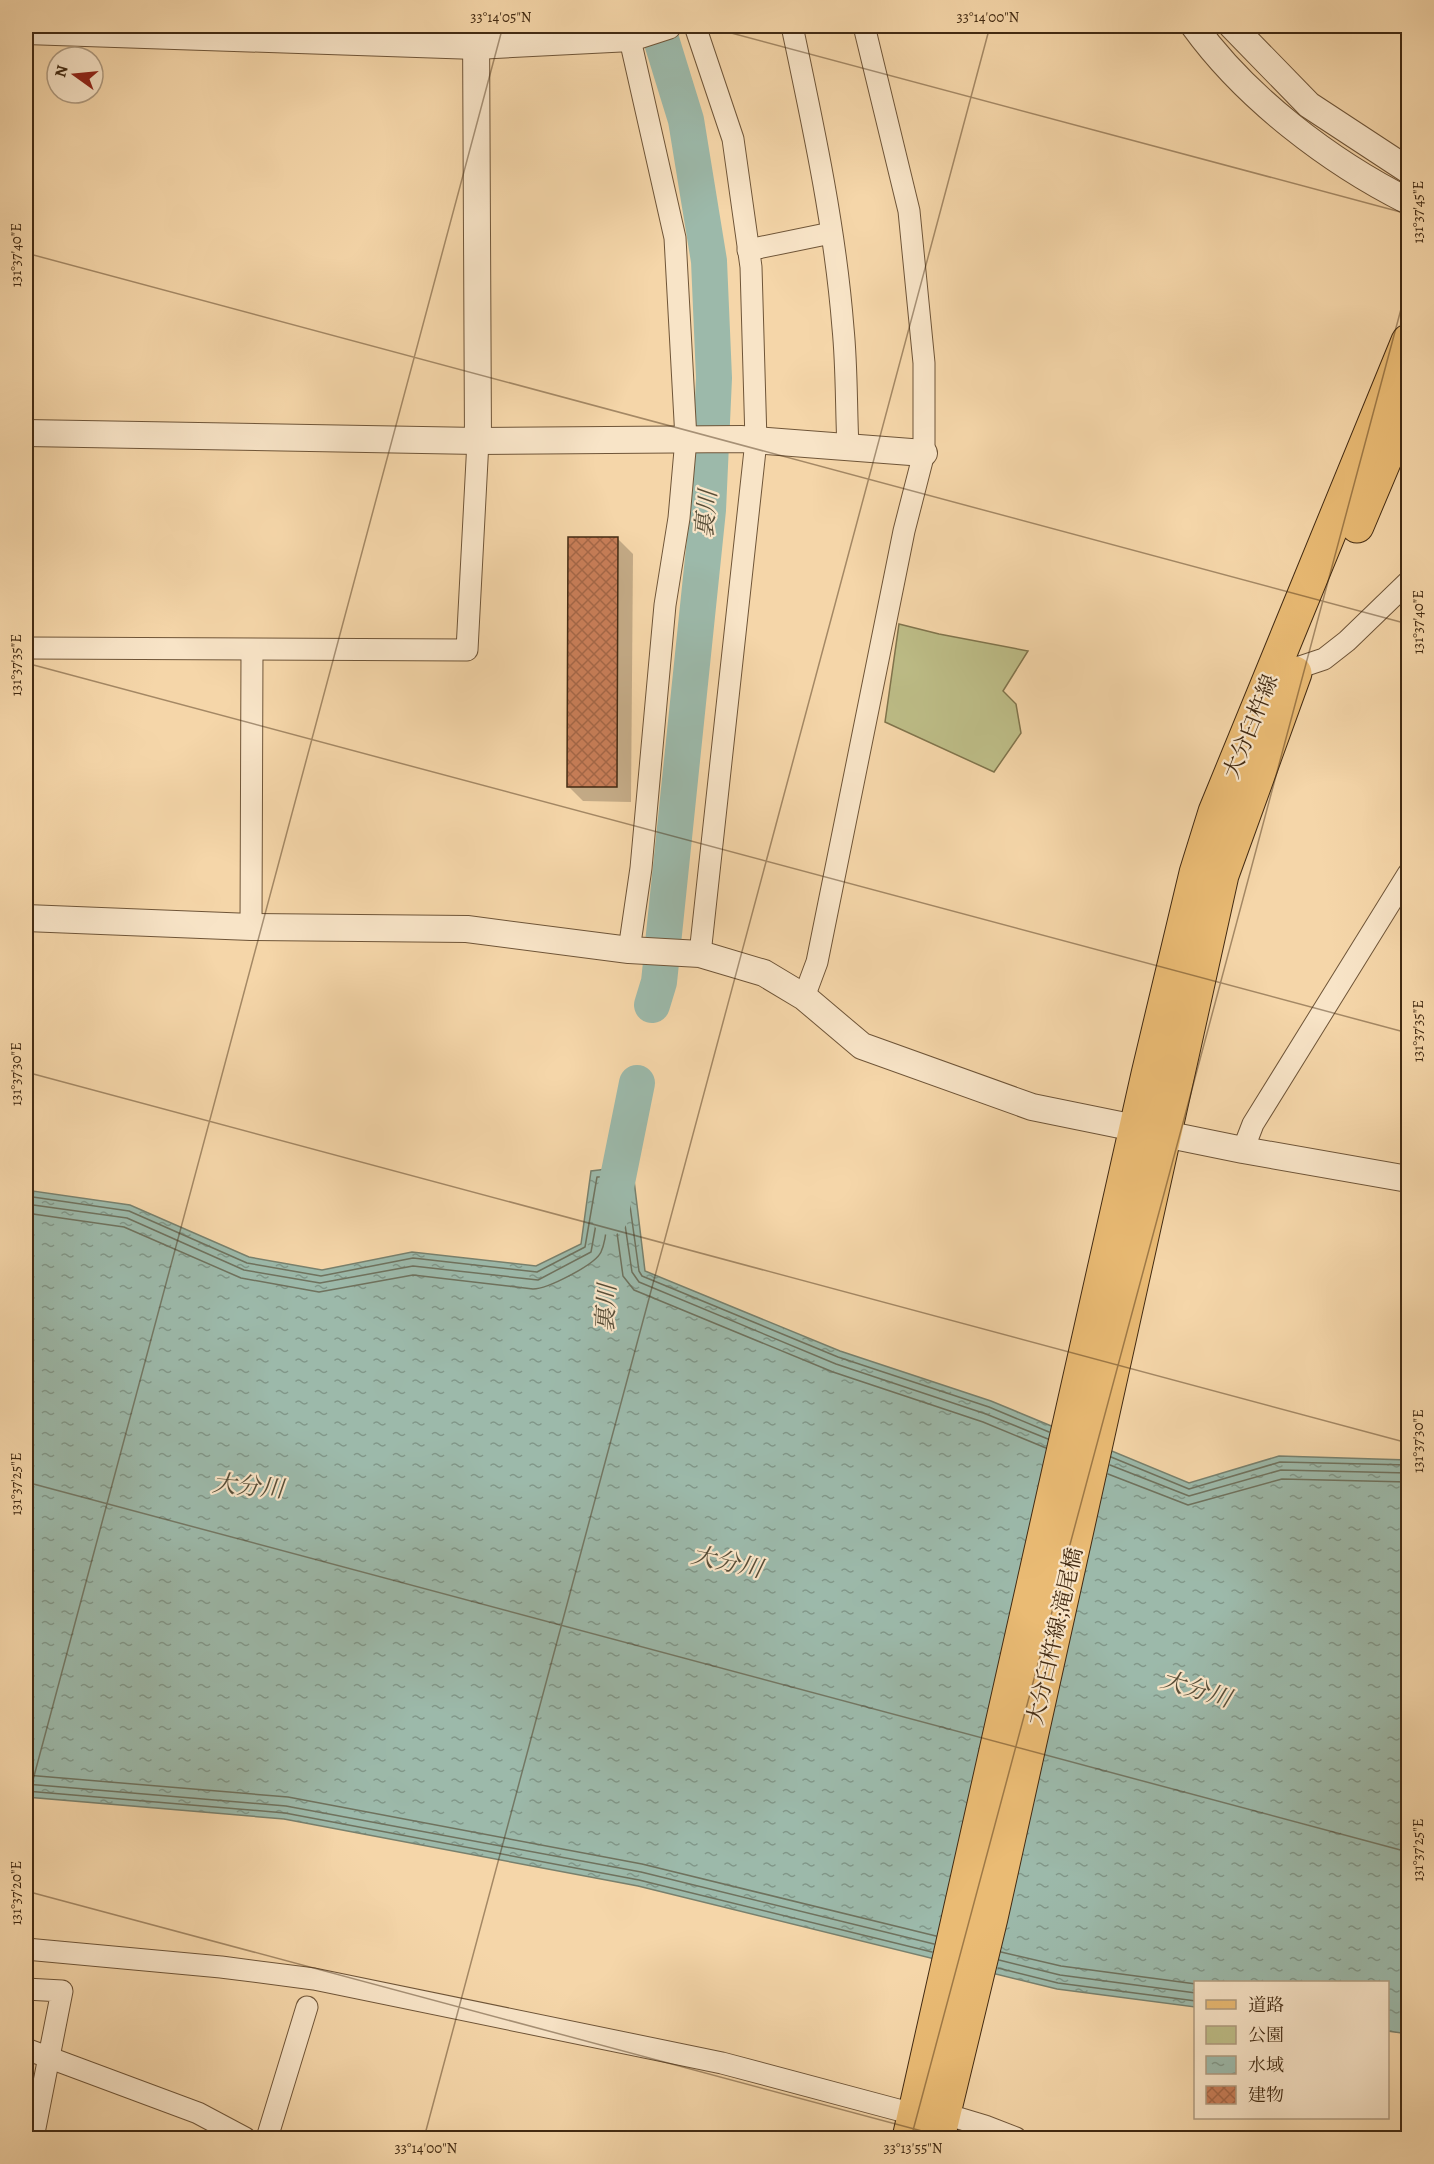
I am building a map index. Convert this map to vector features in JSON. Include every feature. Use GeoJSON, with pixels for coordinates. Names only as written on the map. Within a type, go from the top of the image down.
{"type":"FeatureCollection","features":[{"type":"Feature","properties":{"kind":"main road","name":"大分臼杵線"},"geometry":{"type":"LineString","coordinates":[[1151,1130],[1196,873],[1215,812],[1408,340]]}},
{"type":"Feature","properties":{"kind":"main road","name":"大分臼杵線"},"geometry":{"type":"LineString","coordinates":[[1151,1130],[1222,875],[1297,668],[1408,405]]}},
{"type":"Feature","properties":{"kind":"main road","name":"大分臼杵線;滝尾橋"},"geometry":{"type":"LineString","coordinates":[[930,2115],[1151,1130]]}},
{"type":"Feature","properties":{"kind":"street"},"geometry":{"type":"LineString","coordinates":[[26,31],[476,36],[632,33],[668,26]]}},
{"type":"Feature","properties":{"kind":"street"},"geometry":{"type":"LineString","coordinates":[[695,26],[733,139],[748,250],[749,440],[700,954]]}},
{"type":"Feature","properties":{"kind":"street"},"geometry":{"type":"LineString","coordinates":[[792,26],[816,142],[831,233],[843,328],[848,447]]}},
{"type":"Feature","properties":{"kind":"street"},"geometry":{"type":"LineString","coordinates":[[804,997],[817,962],[904,531],[924,453],[924,363],[909,211],[864,26]]}},
{"type":"Feature","properties":{"kind":"street"},"geometry":{"type":"LineString","coordinates":[[1194,26],[1254,92],[1307,138],[1386,190],[1408,201]]}},
{"type":"Feature","properties":{"kind":"street"},"geometry":{"type":"LineString","coordinates":[[1232,26],[1310,105],[1408,170]]}},
{"type":"Feature","properties":{"kind":"street"},"geometry":{"type":"LineString","coordinates":[[632,33],[675,238],[692,439],[665,605],[634,950]]}},
{"type":"Feature","properties":{"kind":"street"},"geometry":{"type":"LineString","coordinates":[[26,648],[466,650],[478,441],[476,36]]}},
{"type":"Feature","properties":{"kind":"street"},"geometry":{"type":"LineString","coordinates":[[748,250],[831,233]]}},
{"type":"Feature","properties":{"kind":"street"},"geometry":{"type":"LineString","coordinates":[[26,433],[478,441],[749,440],[924,453]]}},
{"type":"Feature","properties":{"kind":"street"},"geometry":{"type":"LineString","coordinates":[[1297,668],[1324,659],[1347,641],[1408,582]]}},
{"type":"Feature","properties":{"kind":"street"},"geometry":{"type":"LineString","coordinates":[[251,927],[252,650]]}},
{"type":"Feature","properties":{"kind":"street"},"geometry":{"type":"LineString","coordinates":[[1243,1150],[1253,1124],[1408,874]]}},
{"type":"Feature","properties":{"kind":"street"},"geometry":{"type":"LineString","coordinates":[[26,918],[251,927],[467,929],[634,950],[700,954],[764,973],[804,997],[862,1046],[1032,1107],[1243,1150],[1408,1179]]}},
{"type":"Feature","properties":{"kind":"street"},"geometry":{"type":"LineString","coordinates":[[26,1949],[221,1967],[314,1979],[722,2063],[930,2115],[985,2126],[1016,2139]]}},
{"type":"Feature","properties":{"kind":"street"},"geometry":{"type":"LineString","coordinates":[[26,1989],[62,1991],[33,2139]]}},
{"type":"Feature","properties":{"kind":"street"},"geometry":{"type":"LineString","coordinates":[[267,2139],[307,2007]]}},
{"type":"Feature","properties":{"kind":"street"},"geometry":{"type":"LineString","coordinates":[[26,2049],[198,2113],[245,2139]]}},
{"type":"Feature","properties":{"kind":"green space"},"geometry":{"type":"Polygon","coordinates":[[[899,624],[1028,651],[1003,691],[1016,704],[1021,733],[994,772],[885,722],[899,624]]]}},
{"type":"Feature","properties":{"kind":"water","name":"大分川"},"geometry":{"type":"Polygon","coordinates":[[[607,1169],[633,1172],[645,1271],[840,1351],[991,1401],[1189,1483],[1279,1456],[1408,1460],[1408,2034],[1389,2031],[1389,1981],[1194,1981],[1194,2007],[1057,1989],[638,1886],[284,1819],[26,1797],[26,1190],[130,1205],[249,1257],[322,1270],[412,1252],[536,1266],[581,1244],[591,1171],[607,1169]]]}},
{"type":"Feature","properties":{"kind":"building"},"geometry":{"type":"Polygon","coordinates":[[[568,537],[618,537],[617,787],[567,787],[568,537]]]}},
{"type":"Feature","properties":{"kind":"waterway","name":"裏川"},"geometry":{"type":"LineString","coordinates":[[652,1005],[659,982],[708,510],[714,378],[709,261],[686,120],[657,26]]}},
{"type":"Feature","properties":{"kind":"waterway","name":"裏川"},"geometry":{"type":"LineString","coordinates":[[610,1217],[637,1083]]}}]}
